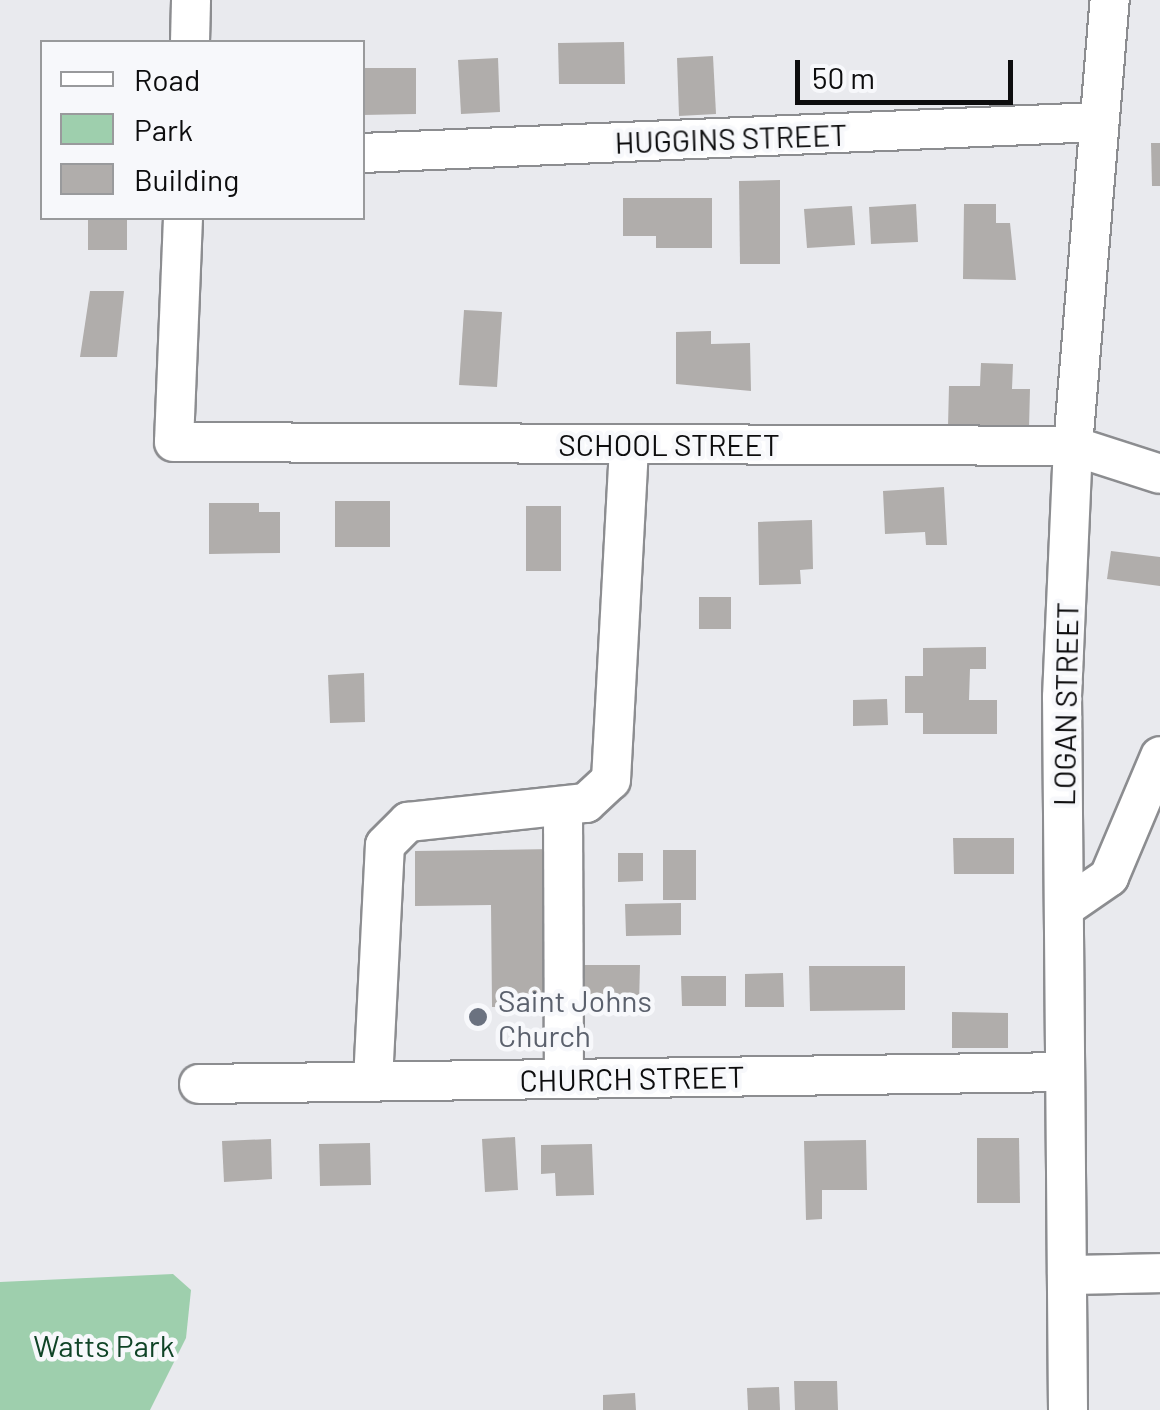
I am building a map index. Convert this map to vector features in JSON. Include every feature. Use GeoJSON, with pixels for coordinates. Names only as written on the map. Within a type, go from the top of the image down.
{"type":"FeatureCollection","features":[{"type":"Feature","properties":{"kind":"street"},"geometry":{"type":"LineString","coordinates":[[190,40],[191,0]]}},
{"type":"Feature","properties":{"kind":"street","name":"LOGAN STREET"},"geometry":{"type":"LineString","coordinates":[[1068,1410],[1062,698],[1073,446],[1110,0]]}},
{"type":"Feature","properties":{"kind":"street","name":"HUGGINS STREET"},"geometry":{"type":"LineString","coordinates":[[365,153],[1099,122]]}},
{"type":"Feature","properties":{"kind":"street","name":"SCHOOL STREET"},"geometry":{"type":"LineString","coordinates":[[183,220],[174,442],[1073,446],[1160,474]]}},
{"type":"Feature","properties":{"kind":"street"},"geometry":{"type":"LineString","coordinates":[[373,1082],[385,845],[408,822],[586,803],[611,780],[628,444]]}},
{"type":"Feature","properties":{"kind":"street"},"geometry":{"type":"LineString","coordinates":[[1064,908],[1109,877],[1157,776]]}},
{"type":"Feature","properties":{"kind":"street"},"geometry":{"type":"LineString","coordinates":[[563,806],[564,1079]]}},
{"type":"Feature","properties":{"kind":"street","name":"CHURCH STREET"},"geometry":{"type":"LineString","coordinates":[[199,1084],[1065,1072]]}},
{"type":"Feature","properties":{"kind":"street"},"geometry":{"type":"LineString","coordinates":[[1067,1275],[1160,1272]]}},
{"type":"Feature","properties":{"kind":"green space","name":"Watts Park"},"geometry":{"type":"Polygon","coordinates":[[[173,1274],[191,1290],[186,1338],[150,1410],[0,1410],[0,1282],[173,1274]]]}},
{"type":"Feature","properties":{"kind":"building"},"geometry":{"type":"Polygon","coordinates":[[[624,42],[625,84],[559,84],[558,43],[624,42]]]}},
{"type":"Feature","properties":{"kind":"building"},"geometry":{"type":"Polygon","coordinates":[[[713,56],[716,114],[679,116],[677,58],[713,56]]]}},
{"type":"Feature","properties":{"kind":"building"},"geometry":{"type":"Polygon","coordinates":[[[498,58],[500,112],[461,114],[458,60],[498,58]]]}},
{"type":"Feature","properties":{"kind":"building"},"geometry":{"type":"Polygon","coordinates":[[[365,68],[416,68],[416,114],[365,115],[365,68]]]}},
{"type":"Feature","properties":{"kind":"building"},"geometry":{"type":"Polygon","coordinates":[[[1151,143],[1160,143],[1160,186],[1152,186],[1151,143]]]}},
{"type":"Feature","properties":{"kind":"building"},"geometry":{"type":"Polygon","coordinates":[[[780,180],[780,264],[740,264],[739,181],[780,180]]]}},
{"type":"Feature","properties":{"kind":"building"},"geometry":{"type":"Polygon","coordinates":[[[623,198],[712,198],[712,248],[656,248],[656,236],[623,236],[623,198]]]}},
{"type":"Feature","properties":{"kind":"building"},"geometry":{"type":"Polygon","coordinates":[[[916,204],[918,242],[871,244],[869,207],[916,204]]]}},
{"type":"Feature","properties":{"kind":"building"},"geometry":{"type":"Polygon","coordinates":[[[964,204],[996,204],[996,223],[1010,223],[1016,280],[963,279],[964,204]]]}},
{"type":"Feature","properties":{"kind":"building"},"geometry":{"type":"Polygon","coordinates":[[[852,206],[855,245],[807,248],[804,209],[852,206]]]}},
{"type":"Feature","properties":{"kind":"building"},"geometry":{"type":"Polygon","coordinates":[[[88,220],[127,220],[127,250],[88,250],[88,220]]]}},
{"type":"Feature","properties":{"kind":"building"},"geometry":{"type":"Polygon","coordinates":[[[90,291],[124,291],[117,357],[80,357],[90,291]]]}},
{"type":"Feature","properties":{"kind":"building"},"geometry":{"type":"Polygon","coordinates":[[[464,310],[502,312],[497,387],[459,385],[464,310]]]}},
{"type":"Feature","properties":{"kind":"building"},"geometry":{"type":"Polygon","coordinates":[[[711,331],[711,344],[750,343],[751,391],[676,384],[676,332],[711,331]]]}},
{"type":"Feature","properties":{"kind":"building"},"geometry":{"type":"Polygon","coordinates":[[[981,363],[1013,364],[1012,389],[1030,389],[1029,428],[948,426],[949,386],[980,386],[981,363]]]}},
{"type":"Feature","properties":{"kind":"building"},"geometry":{"type":"Polygon","coordinates":[[[944,487],[947,545],[926,545],[925,532],[885,534],[883,491],[944,487]]]}},
{"type":"Feature","properties":{"kind":"building"},"geometry":{"type":"Polygon","coordinates":[[[335,501],[390,501],[390,547],[335,547],[335,501]]]}},
{"type":"Feature","properties":{"kind":"building"},"geometry":{"type":"Polygon","coordinates":[[[209,503],[259,503],[259,512],[280,512],[280,553],[209,554],[209,503]]]}},
{"type":"Feature","properties":{"kind":"building"},"geometry":{"type":"Polygon","coordinates":[[[526,506],[561,506],[561,571],[526,571],[526,506]]]}},
{"type":"Feature","properties":{"kind":"building"},"geometry":{"type":"Polygon","coordinates":[[[812,520],[813,569],[800,570],[801,584],[759,585],[758,522],[812,520]]]}},
{"type":"Feature","properties":{"kind":"building"},"geometry":{"type":"Polygon","coordinates":[[[1111,551],[1160,557],[1160,586],[1107,579],[1111,551]]]}},
{"type":"Feature","properties":{"kind":"building"},"geometry":{"type":"Polygon","coordinates":[[[699,597],[731,597],[731,629],[699,629],[699,597]]]}},
{"type":"Feature","properties":{"kind":"building"},"geometry":{"type":"Polygon","coordinates":[[[986,647],[986,669],[970,669],[969,700],[997,700],[997,734],[923,734],[923,713],[905,713],[905,676],[923,676],[923,648],[986,647]]]}},
{"type":"Feature","properties":{"kind":"building"},"geometry":{"type":"Polygon","coordinates":[[[364,673],[365,722],[330,723],[328,675],[364,673]]]}},
{"type":"Feature","properties":{"kind":"building"},"geometry":{"type":"Polygon","coordinates":[[[887,699],[888,725],[853,726],[853,700],[887,699]]]}},
{"type":"Feature","properties":{"kind":"building"},"geometry":{"type":"Polygon","coordinates":[[[953,838],[1014,838],[1014,874],[954,874],[953,838]]]}},
{"type":"Feature","properties":{"kind":"building"},"geometry":{"type":"Polygon","coordinates":[[[554,849],[550,1006],[492,1007],[491,905],[415,906],[415,851],[554,849]]]}},
{"type":"Feature","properties":{"kind":"building"},"geometry":{"type":"Polygon","coordinates":[[[663,850],[696,850],[696,900],[663,900],[663,850]]]}},
{"type":"Feature","properties":{"kind":"building"},"geometry":{"type":"Polygon","coordinates":[[[618,853],[643,853],[643,881],[618,882],[618,853]]]}},
{"type":"Feature","properties":{"kind":"building"},"geometry":{"type":"Polygon","coordinates":[[[681,903],[681,935],[626,936],[625,904],[681,903]]]}},
{"type":"Feature","properties":{"kind":"building"},"geometry":{"type":"Polygon","coordinates":[[[578,965],[640,965],[639,1004],[588,1012],[578,965]]]}},
{"type":"Feature","properties":{"kind":"building"},"geometry":{"type":"Polygon","coordinates":[[[809,966],[905,966],[905,1010],[810,1011],[809,966]]]}},
{"type":"Feature","properties":{"kind":"building"},"geometry":{"type":"Polygon","coordinates":[[[783,973],[784,1007],[745,1007],[745,974],[783,973]]]}},
{"type":"Feature","properties":{"kind":"building"},"geometry":{"type":"Polygon","coordinates":[[[681,976],[726,976],[726,1006],[682,1006],[681,976]]]}},
{"type":"Feature","properties":{"kind":"building"},"geometry":{"type":"Polygon","coordinates":[[[952,1012],[1008,1013],[1008,1048],[952,1048],[952,1012]]]}},
{"type":"Feature","properties":{"kind":"building"},"geometry":{"type":"Polygon","coordinates":[[[515,1137],[518,1190],[485,1192],[482,1139],[515,1137]]]}},
{"type":"Feature","properties":{"kind":"building"},"geometry":{"type":"Polygon","coordinates":[[[977,1138],[1019,1138],[1020,1203],[977,1203],[977,1138]]]}},
{"type":"Feature","properties":{"kind":"building"},"geometry":{"type":"Polygon","coordinates":[[[271,1139],[272,1179],[224,1182],[222,1141],[271,1139]]]}},
{"type":"Feature","properties":{"kind":"building"},"geometry":{"type":"Polygon","coordinates":[[[866,1140],[867,1190],[822,1190],[822,1219],[806,1220],[804,1141],[866,1140]]]}},
{"type":"Feature","properties":{"kind":"building"},"geometry":{"type":"Polygon","coordinates":[[[370,1143],[371,1185],[320,1186],[319,1144],[370,1143]]]}},
{"type":"Feature","properties":{"kind":"building"},"geometry":{"type":"Polygon","coordinates":[[[592,1144],[594,1195],[556,1196],[555,1173],[541,1174],[541,1145],[592,1144]]]}},
{"type":"Feature","properties":{"kind":"building"},"geometry":{"type":"Polygon","coordinates":[[[794,1381],[837,1381],[838,1410],[795,1410],[794,1381]]]}},
{"type":"Feature","properties":{"kind":"building"},"geometry":{"type":"Polygon","coordinates":[[[779,1387],[780,1410],[748,1410],[747,1388],[779,1387]]]}},
{"type":"Feature","properties":{"kind":"building"},"geometry":{"type":"Polygon","coordinates":[[[635,1393],[636,1410],[603,1410],[603,1395],[635,1393]]]}},
{"type":"Feature","properties":{"kind":"place","name":"Saint Johns Church"},"geometry":{"type":"Point","coordinates":[478,1017]}}]}
